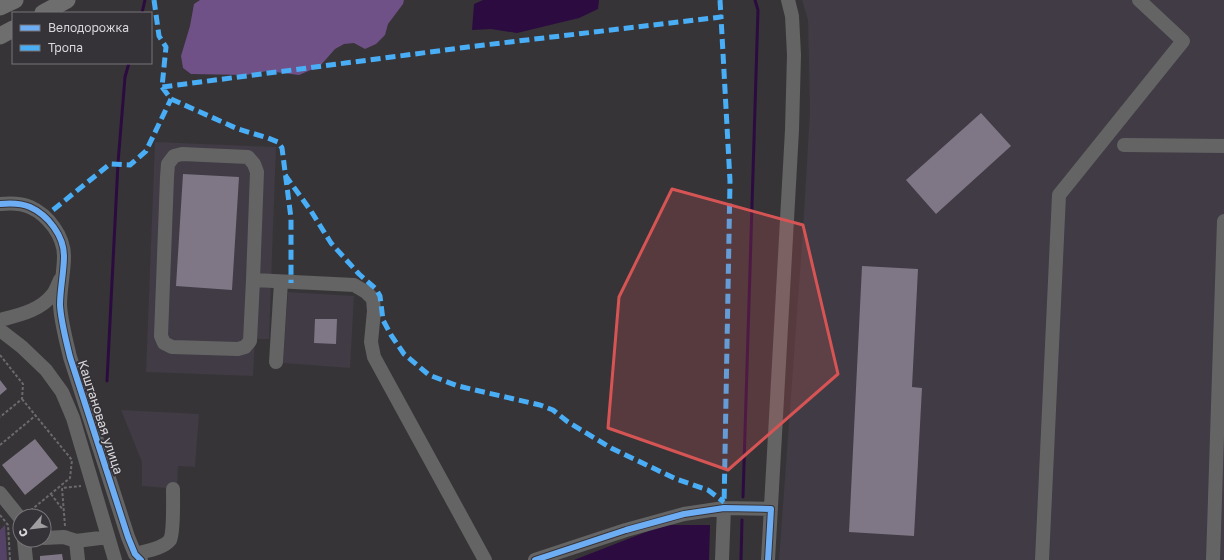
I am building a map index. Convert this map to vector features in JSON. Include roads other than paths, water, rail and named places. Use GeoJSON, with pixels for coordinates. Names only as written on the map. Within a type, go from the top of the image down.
{"type":"FeatureCollection","features":[{"type":"Feature","properties":{"kind":"main road"},"geometry":{"type":"LineString","coordinates":[[0,7],[15,0]]}},
{"type":"Feature","properties":{"kind":"main road"},"geometry":{"type":"LineString","coordinates":[[45,12],[67,0]]}},
{"type":"Feature","properties":{"kind":"main road"},"geometry":{"type":"LineString","coordinates":[[0,36],[12,30]]}},
{"type":"Feature","properties":{"kind":"street"},"geometry":{"type":"LineString","coordinates":[[768,560],[792,122],[794,55],[792,16],[788,0]]}},
{"type":"Feature","properties":{"kind":"street"},"geometry":{"type":"LineString","coordinates":[[1042,560],[1059,195],[1183,41],[1139,0]]}},
{"type":"Feature","properties":{"kind":"street"},"geometry":{"type":"LineString","coordinates":[[1124,145],[1224,146]]}},
{"type":"Feature","properties":{"kind":"street"},"geometry":{"type":"LineString","coordinates":[[182,154],[248,157],[254,164],[256,172],[253,280],[250,341],[244,347],[238,349],[172,347],[164,343],[161,336],[166,177],[168,164],[174,156],[182,154]]}},
{"type":"Feature","properties":{"kind":"street","name":"Каштановая улица"},"geometry":{"type":"LineString","coordinates":[[0,204],[11,203],[30,207],[47,219],[59,235],[64,254],[60,305],[64,335],[128,537],[138,557]]}},
{"type":"Feature","properties":{"kind":"street"},"geometry":{"type":"LineString","coordinates":[[1213,560],[1222,371],[1224,221]]}},
{"type":"Feature","properties":{"kind":"street"},"geometry":{"type":"LineString","coordinates":[[0,320],[37,309],[53,294],[62,274]]}},
{"type":"Feature","properties":{"kind":"street"},"geometry":{"type":"LineString","coordinates":[[253,280],[354,285],[366,292],[373,299],[374,311],[371,342],[374,357],[485,560]]}},
{"type":"Feature","properties":{"kind":"street"},"geometry":{"type":"LineString","coordinates":[[276,362],[281,282]]}},
{"type":"Feature","properties":{"kind":"street","name":"Каштановая улица"},"geometry":{"type":"LineString","coordinates":[[0,330],[22,347],[46,370],[62,392],[73,418],[115,560]]}},
{"type":"Feature","properties":{"kind":"street"},"geometry":{"type":"LineString","coordinates":[[138,557],[164,545],[170,540],[172,532],[173,489]]}},
{"type":"Feature","properties":{"kind":"street"},"geometry":{"type":"LineString","coordinates":[[0,493],[17,508]]}},
{"type":"Feature","properties":{"kind":"street"},"geometry":{"type":"LineString","coordinates":[[535,560],[626,530],[703,510],[724,508],[771,509]]}},
{"type":"Feature","properties":{"kind":"street"},"geometry":{"type":"LineString","coordinates":[[722,560],[724,508]]}},
{"type":"Feature","properties":{"kind":"street"},"geometry":{"type":"LineString","coordinates":[[52,538],[108,537]]}},
{"type":"Feature","properties":{"kind":"street"},"geometry":{"type":"LineString","coordinates":[[71,539],[78,560]]}},
{"type":"Feature","properties":{"kind":"street"},"geometry":{"type":"LineString","coordinates":[[25,548],[26,560]]}},
{"type":"Feature","properties":{"kind":"waterway"},"geometry":{"type":"LineString","coordinates":[[142,12],[145,0]]}},
{"type":"Feature","properties":{"kind":"waterway"},"geometry":{"type":"LineString","coordinates":[[743,497],[758,10],[755,0]]}},
{"type":"Feature","properties":{"kind":"waterway"},"geometry":{"type":"LineString","coordinates":[[107,381],[118,163],[125,77],[129,64]]}},
{"type":"Feature","properties":{"kind":"waterway"},"geometry":{"type":"LineString","coordinates":[[741,560],[742,520]]}}]}
